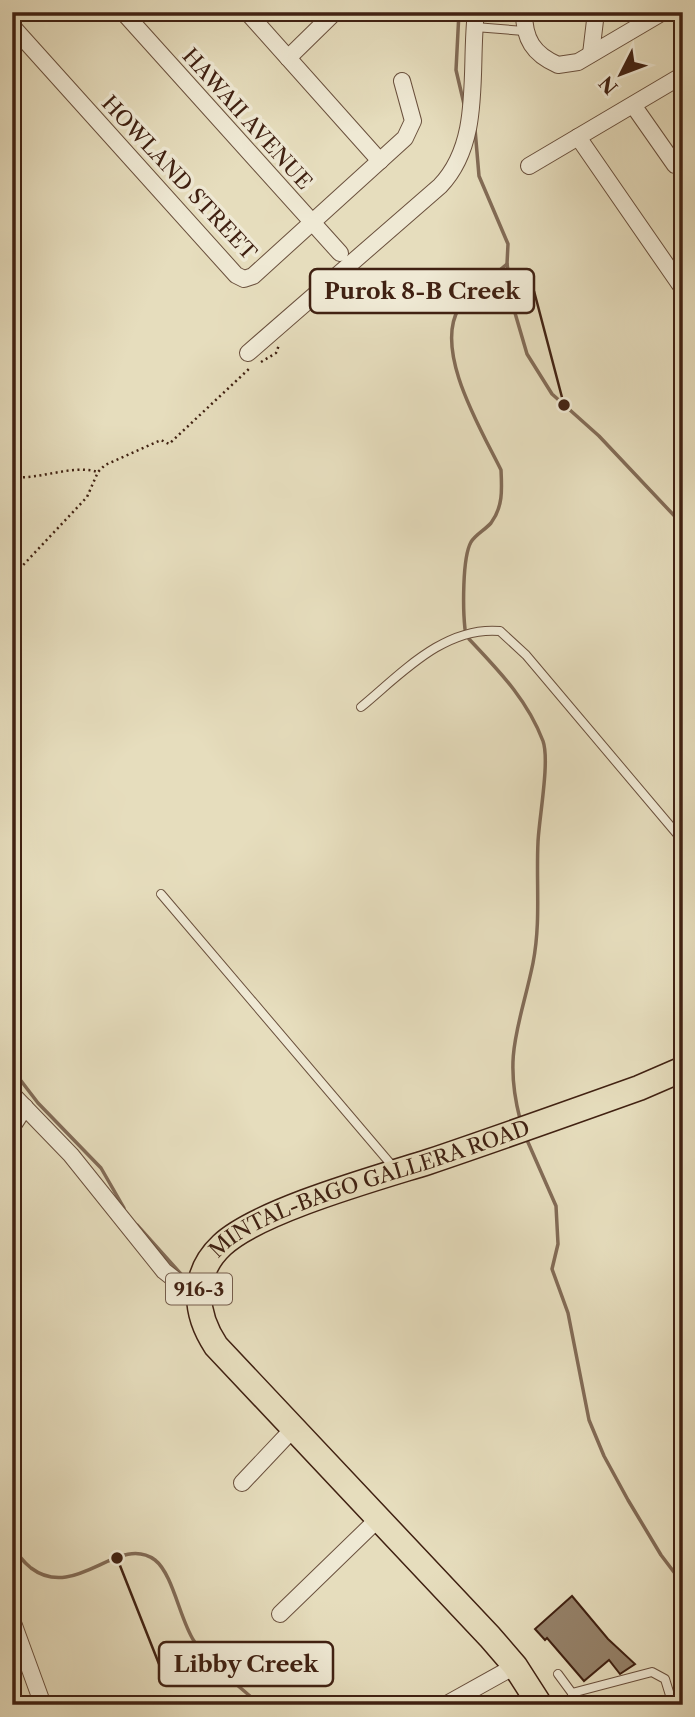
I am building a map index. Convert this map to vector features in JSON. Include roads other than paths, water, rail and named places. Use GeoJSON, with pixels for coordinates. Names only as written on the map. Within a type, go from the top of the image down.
{"type":"FeatureCollection","features":[{"type":"Feature","properties":{"kind":"main road","name":"MINTAL-BAGO GALLERA ROAD"},"geometry":{"type":"LineString","coordinates":[[197,1297],[200,1282],[211,1259],[231,1237],[282,1213],[627,1093],[683,1069]]}},
{"type":"Feature","properties":{"kind":"main road","name":"916-3"},"geometry":{"type":"LineString","coordinates":[[197,1297],[205,1329],[216,1346],[515,1666],[540,1705]]}},
{"type":"Feature","properties":{"kind":"street","name":"HAWAII AVENUE"},"geometry":{"type":"LineString","coordinates":[[123,12],[340,253]]}},
{"type":"Feature","properties":{"kind":"street"},"geometry":{"type":"LineString","coordinates":[[247,12],[380,161]]}},
{"type":"Feature","properties":{"kind":"street"},"geometry":{"type":"LineString","coordinates":[[288,58],[335,12]]}},
{"type":"Feature","properties":{"kind":"street"},"geometry":{"type":"LineString","coordinates":[[524,12],[524,31],[537,53],[558,65],[578,62],[663,12]]}},
{"type":"Feature","properties":{"kind":"street"},"geometry":{"type":"LineString","coordinates":[[591,54],[596,12]]}},
{"type":"Feature","properties":{"kind":"street"},"geometry":{"type":"LineString","coordinates":[[248,353],[440,186],[457,166],[465,144],[471,108],[475,20]]}},
{"type":"Feature","properties":{"kind":"street","name":"HOWLAND STREET"},"geometry":{"type":"LineString","coordinates":[[12,26],[240,278],[253,276],[405,138],[413,121],[402,81]]}},
{"type":"Feature","properties":{"kind":"street"},"geometry":{"type":"LineString","coordinates":[[529,166],[682,77]]}},
{"type":"Feature","properties":{"kind":"street"},"geometry":{"type":"LineString","coordinates":[[633,105],[674,165]]}},
{"type":"Feature","properties":{"kind":"street"},"geometry":{"type":"LineString","coordinates":[[578,137],[683,289]]}},
{"type":"Feature","properties":{"kind":"street"},"geometry":{"type":"LineString","coordinates":[[12,1094],[71,1155],[164,1271],[197,1297]]}},
{"type":"Feature","properties":{"kind":"street"},"geometry":{"type":"LineString","coordinates":[[12,1127],[25,1107]]}},
{"type":"Feature","properties":{"kind":"street"},"geometry":{"type":"LineString","coordinates":[[242,1483],[292,1430]]}},
{"type":"Feature","properties":{"kind":"street"},"geometry":{"type":"LineString","coordinates":[[280,1614],[378,1519]]}},
{"type":"Feature","properties":{"kind":"street"},"geometry":{"type":"LineString","coordinates":[[12,1620],[43,1705]]}},
{"type":"Feature","properties":{"kind":"street"},"geometry":{"type":"LineString","coordinates":[[445,1705],[515,1666]]}},
{"type":"Feature","properties":{"kind":"lane"},"geometry":{"type":"LineString","coordinates":[[475,20],[524,31]]}},
{"type":"Feature","properties":{"kind":"lane"},"geometry":{"type":"LineString","coordinates":[[362,707],[415,662],[459,635],[472,631],[500,631],[526,655],[683,841]]}},
{"type":"Feature","properties":{"kind":"lane"},"geometry":{"type":"LineString","coordinates":[[161,894],[397,1172]]}},
{"type":"Feature","properties":{"kind":"lane"},"geometry":{"type":"LineString","coordinates":[[572,1693],[652,1672],[665,1679],[673,1705]]}},
{"type":"Feature","properties":{"kind":"lane"},"geometry":{"type":"LineString","coordinates":[[558,1674],[572,1693],[575,1705]]}},
{"type":"Feature","properties":{"kind":"waterway"},"geometry":{"type":"LineString","coordinates":[[459,12],[456,70],[464,104]]}},
{"type":"Feature","properties":{"kind":"waterway"},"geometry":{"type":"LineString","coordinates":[[475,129],[479,176],[508,244],[507,264],[515,313],[527,354],[552,394],[599,436],[683,525]]}},
{"type":"Feature","properties":{"kind":"waterway"},"geometry":{"type":"LineString","coordinates":[[465,629],[464,585],[468,550],[473,539],[491,523],[498,511],[501,470],[463,391],[452,346],[453,326],[464,302],[507,264]]}},
{"type":"Feature","properties":{"kind":"waterway"},"geometry":{"type":"LineString","coordinates":[[469,639],[501,674],[529,712],[545,750],[538,842],[538,918],[535,948],[513,1057],[515,1096],[520,1119]]}},
{"type":"Feature","properties":{"kind":"waterway"},"geometry":{"type":"LineString","coordinates":[[12,1069],[38,1103],[101,1168],[124,1208]]}},
{"type":"Feature","properties":{"kind":"waterway"},"geometry":{"type":"LineString","coordinates":[[527,1140],[556,1206],[558,1244],[552,1269],[568,1313],[589,1420],[604,1456],[628,1500],[661,1555],[683,1584]]}},
{"type":"Feature","properties":{"kind":"waterway"},"geometry":{"type":"LineString","coordinates":[[137,1225],[181,1274]]}},
{"type":"Feature","properties":{"kind":"waterway"},"geometry":{"type":"LineString","coordinates":[[12,1495],[14,1547],[31,1568],[48,1576],[64,1577],[80,1573],[126,1555],[141,1554],[155,1560],[172,1586],[194,1641],[213,1664],[251,1697],[254,1705]]}},
{"type":"Feature","properties":{"kind":"place","name":"Purok 8-B Creek"},"geometry":{"type":"Point","coordinates":[564,405]}},
{"type":"Feature","properties":{"kind":"place","name":"Libby Creek"},"geometry":{"type":"Point","coordinates":[117,1558]}}]}
